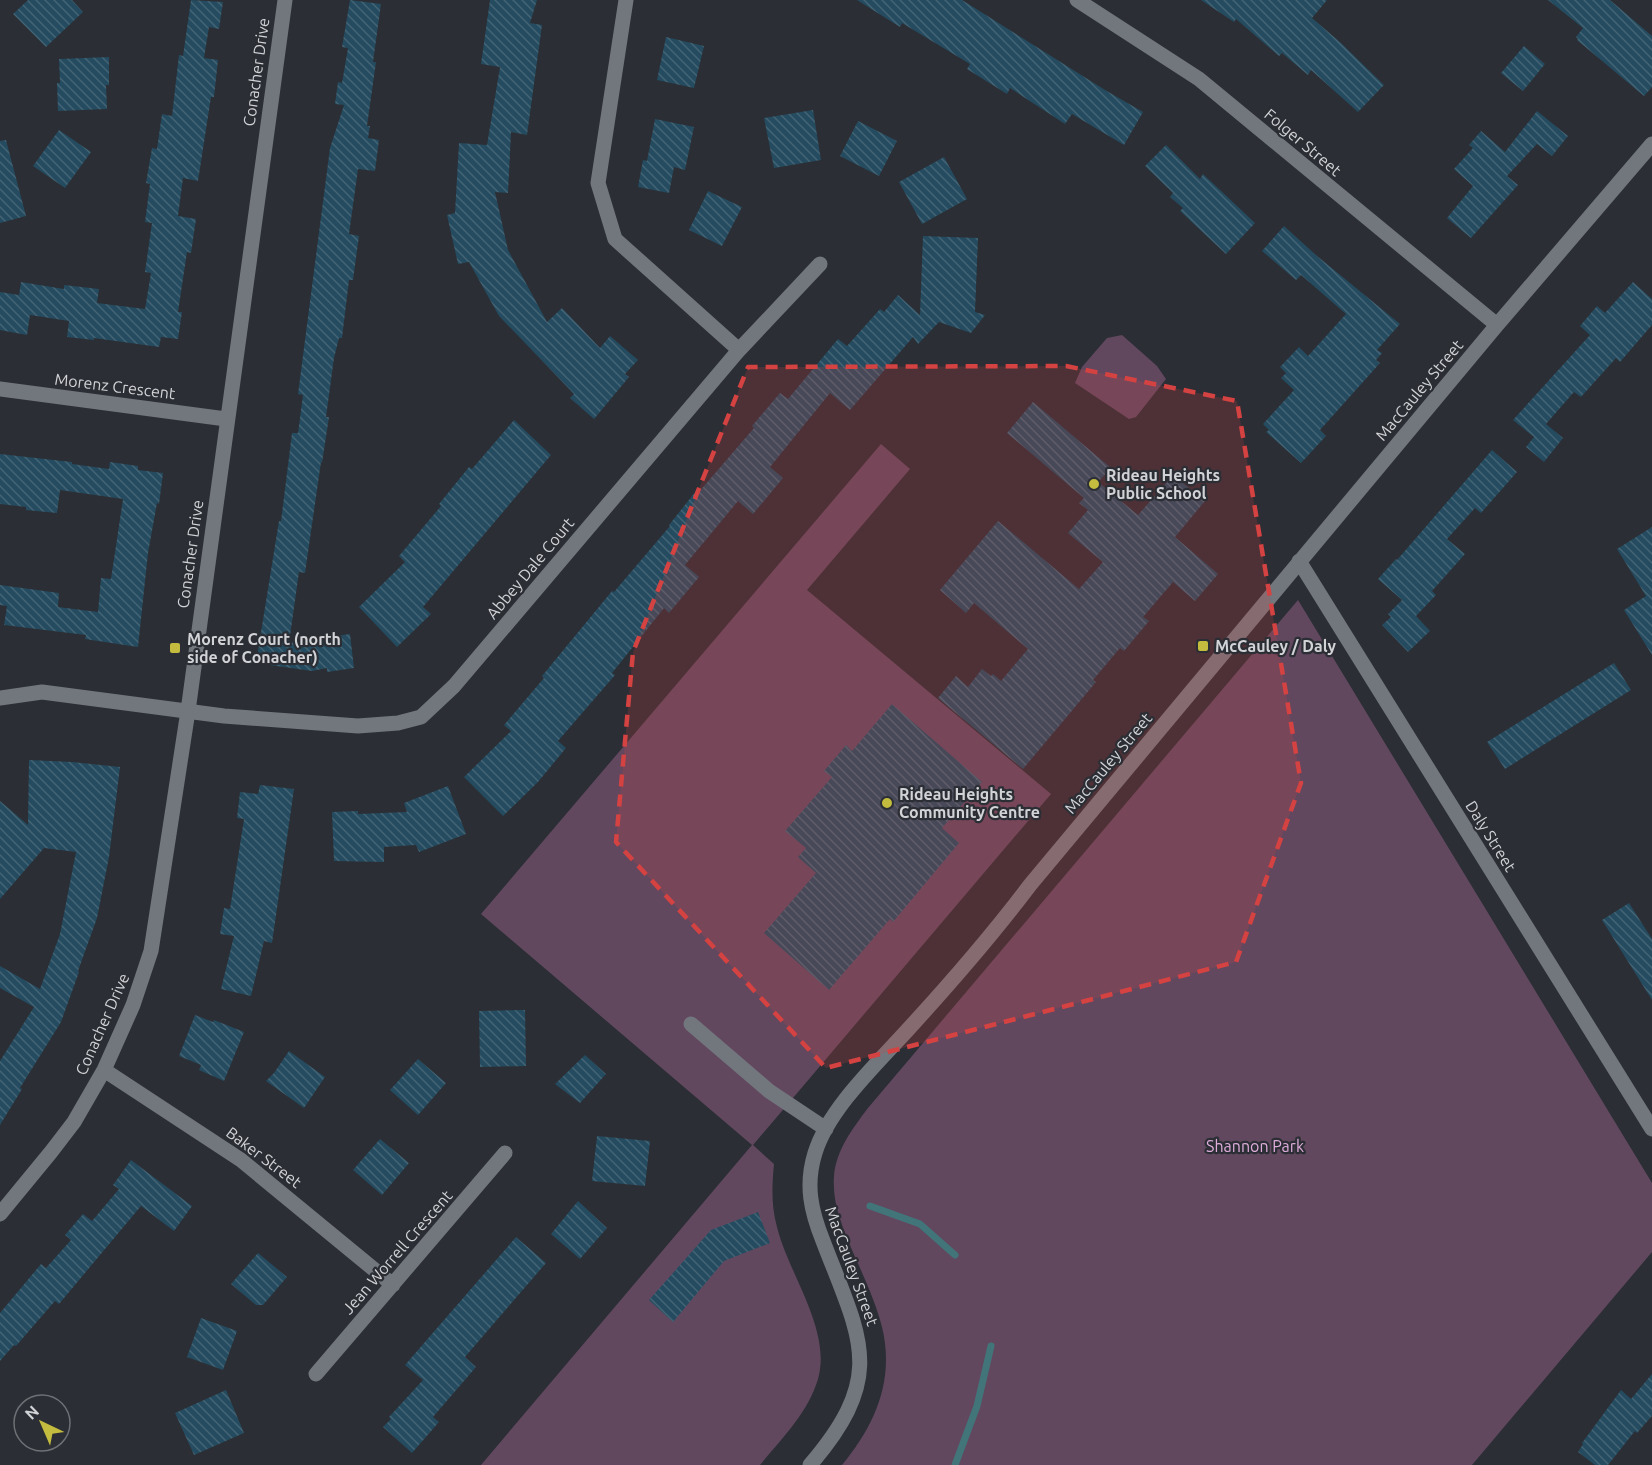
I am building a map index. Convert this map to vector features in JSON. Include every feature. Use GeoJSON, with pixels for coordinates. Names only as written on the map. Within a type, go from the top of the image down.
{"type":"FeatureCollection","features":[{"type":"Feature","properties":{"kind":"street","name":"Conacher Drive"},"geometry":{"type":"LineString","coordinates":[[0,1214],[63,1137],[104,1071],[133,1005],[151,951],[188,711],[226,419],[285,0]]}},
{"type":"Feature","properties":{"kind":"street"},"geometry":{"type":"LineString","coordinates":[[626,0],[598,183],[607,216],[615,239],[739,350]]}},
{"type":"Feature","properties":{"kind":"street","name":"Folger Street"},"geometry":{"type":"LineString","coordinates":[[1077,0],[1199,79],[1497,325]]}},
{"type":"Feature","properties":{"kind":"street","name":"MacCauley Street"},"geometry":{"type":"LineString","coordinates":[[810,1465],[833,1438],[845,1418],[859,1381],[861,1360],[854,1322],[816,1224],[810,1202],[810,1172],[826,1128],[839,1108],[998,927],[1030,885],[1299,561],[1652,144]]}},
{"type":"Feature","properties":{"kind":"street","name":"Abbey Dale Court"},"geometry":{"type":"LineString","coordinates":[[188,711],[224,716],[358,726],[398,723],[421,717],[454,686],[739,350],[820,264]]}},
{"type":"Feature","properties":{"kind":"street","name":"Morenz Crescent"},"geometry":{"type":"LineString","coordinates":[[0,389],[226,419]]}},
{"type":"Feature","properties":{"kind":"street","name":"Daly Street"},"geometry":{"type":"LineString","coordinates":[[1299,561],[1652,1129]]}},
{"type":"Feature","properties":{"kind":"street"},"geometry":{"type":"LineString","coordinates":[[0,698],[42,692],[188,711]]}},
{"type":"Feature","properties":{"kind":"street"},"geometry":{"type":"LineString","coordinates":[[691,1024],[769,1091],[826,1128]]}},
{"type":"Feature","properties":{"kind":"street","name":"Baker Street"},"geometry":{"type":"LineString","coordinates":[[104,1071],[248,1165],[393,1285]]}},
{"type":"Feature","properties":{"kind":"street","name":"Jean Worrell Crescent"},"geometry":{"type":"LineString","coordinates":[[316,1374],[505,1153]]}},
{"type":"Feature","properties":{"kind":"highlighted area"},"geometry":{"type":"Polygon","coordinates":[[[1066,366],[1237,401],[1301,783],[1236,962],[826,1068],[616,842],[633,652],[748,367],[1066,366]]]}},
{"type":"Feature","properties":{"kind":"green space"},"geometry":{"type":"Polygon","coordinates":[[[1122,335],[1157,366],[1166,379],[1136,417],[1129,419],[1075,383],[1082,367],[1107,338],[1122,335]]]}},
{"type":"Feature","properties":{"kind":"green space"},"geometry":{"type":"Polygon","coordinates":[[[881,444],[910,469],[807,590],[1051,794],[753,1145],[774,1164],[772,1196],[775,1219],[782,1245],[807,1302],[819,1341],[821,1360],[818,1379],[808,1403],[794,1425],[760,1465],[481,1465],[752,1145],[481,914],[881,444]]]}},
{"type":"Feature","properties":{"kind":"green space","name":"Shannon Park"},"geometry":{"type":"Polygon","coordinates":[[[1298,600],[1652,1183],[1652,1252],[1472,1465],[842,1465],[873,1418],[884,1383],[886,1365],[879,1317],[836,1205],[835,1166],[846,1140],[868,1108],[1298,600]]]}},
{"type":"Feature","properties":{"kind":"building"},"geometry":{"type":"Polygon","coordinates":[[[28,0],[72,0],[83,12],[46,47],[13,14],[28,0]]]}},
{"type":"Feature","properties":{"kind":"building"},"geometry":{"type":"Polygon","coordinates":[[[191,0],[223,2],[219,29],[209,27],[204,58],[218,60],[214,97],[211,97],[198,181],[183,178],[178,216],[196,219],[191,253],[187,252],[178,312],[182,312],[178,339],[161,337],[159,347],[94,338],[94,340],[67,337],[69,321],[30,315],[27,335],[0,330],[0,292],[19,295],[21,282],[64,289],[64,285],[99,289],[97,303],[145,309],[151,273],[145,272],[152,223],[145,222],[150,184],[146,183],[152,148],[157,149],[162,114],[172,116],[179,55],[183,56],[191,0]]]}},
{"type":"Feature","properties":{"kind":"building"},"geometry":{"type":"Polygon","coordinates":[[[350,0],[381,4],[367,126],[370,126],[368,138],[379,140],[375,171],[358,169],[349,234],[359,236],[353,280],[349,280],[342,338],[339,338],[334,358],[326,417],[329,417],[305,573],[299,572],[289,643],[350,634],[354,668],[327,672],[327,668],[312,671],[256,663],[279,521],[281,521],[292,433],[298,433],[303,395],[298,394],[330,148],[344,105],[335,104],[338,82],[342,83],[348,48],[342,47],[350,0]]]}},
{"type":"Feature","properties":{"kind":"building"},"geometry":{"type":"Polygon","coordinates":[[[490,0],[537,0],[530,23],[542,25],[527,135],[511,132],[508,193],[495,192],[508,250],[547,322],[562,308],[600,348],[610,336],[638,360],[625,374],[629,377],[594,419],[570,398],[574,394],[499,316],[469,262],[458,264],[447,215],[455,213],[459,143],[487,145],[500,67],[481,64],[490,0]]]}},
{"type":"Feature","properties":{"kind":"building"},"geometry":{"type":"Polygon","coordinates":[[[857,0],[962,0],[1143,112],[1124,145],[1072,114],[1065,124],[1010,88],[1007,94],[967,69],[970,64],[902,23],[900,27],[857,0]]]}},
{"type":"Feature","properties":{"kind":"building"},"geometry":{"type":"Polygon","coordinates":[[[1201,0],[1327,0],[1312,18],[1384,85],[1358,112],[1311,70],[1308,75],[1282,53],[1279,56],[1236,19],[1234,22],[1201,0]]]}},
{"type":"Feature","properties":{"kind":"building"},"geometry":{"type":"Polygon","coordinates":[[[1548,0],[1610,0],[1652,36],[1652,87],[1644,96],[1577,40],[1576,37],[1583,28],[1548,0]]]}},
{"type":"Feature","properties":{"kind":"building"},"geometry":{"type":"Polygon","coordinates":[[[666,37],[704,46],[694,88],[657,80],[666,37]]]}},
{"type":"Feature","properties":{"kind":"building"},"geometry":{"type":"Polygon","coordinates":[[[1524,46],[1545,64],[1523,91],[1501,73],[1524,46]]]}},
{"type":"Feature","properties":{"kind":"building"},"geometry":{"type":"Polygon","coordinates":[[[109,57],[109,85],[106,85],[107,109],[58,111],[59,59],[109,57]]]}},
{"type":"Feature","properties":{"kind":"building"},"geometry":{"type":"Polygon","coordinates":[[[813,110],[821,160],[774,168],[764,118],[813,110]]]}},
{"type":"Feature","properties":{"kind":"building"},"geometry":{"type":"Polygon","coordinates":[[[1537,111],[1568,136],[1552,156],[1537,144],[1507,176],[1518,185],[1471,238],[1447,218],[1473,186],[1454,169],[1473,148],[1469,145],[1481,131],[1505,152],[1537,111]]]}},
{"type":"Feature","properties":{"kind":"building"},"geometry":{"type":"Polygon","coordinates":[[[655,119],[694,127],[685,170],[674,167],[669,193],[638,187],[643,160],[647,161],[655,119]]]}},
{"type":"Feature","properties":{"kind":"building"},"geometry":{"type":"Polygon","coordinates":[[[858,121],[897,141],[879,176],[840,156],[858,121]]]}},
{"type":"Feature","properties":{"kind":"building"},"geometry":{"type":"Polygon","coordinates":[[[59,130],[91,152],[65,188],[33,166],[59,130]]]}},
{"type":"Feature","properties":{"kind":"building"},"geometry":{"type":"Polygon","coordinates":[[[6,140],[26,216],[0,223],[0,141],[6,140]]]}},
{"type":"Feature","properties":{"kind":"building"},"geometry":{"type":"Polygon","coordinates":[[[1166,145],[1200,179],[1203,174],[1255,223],[1226,254],[1180,211],[1183,208],[1170,197],[1173,193],[1145,166],[1166,145]]]}},
{"type":"Feature","properties":{"kind":"building"},"geometry":{"type":"Polygon","coordinates":[[[944,157],[967,199],[922,224],[899,182],[944,157]]]}},
{"type":"Feature","properties":{"kind":"building"},"geometry":{"type":"Polygon","coordinates":[[[708,191],[742,207],[722,246],[689,230],[708,191]]]}},
{"type":"Feature","properties":{"kind":"building"},"geometry":{"type":"Polygon","coordinates":[[[1284,226],[1400,324],[1377,350],[1382,353],[1376,360],[1380,363],[1320,430],[1326,436],[1301,463],[1266,432],[1269,430],[1263,424],[1294,390],[1281,378],[1286,373],[1280,367],[1299,347],[1308,356],[1346,314],[1301,275],[1296,280],[1262,251],[1284,226]]]}},
{"type":"Feature","properties":{"kind":"building"},"geometry":{"type":"Polygon","coordinates":[[[923,236],[978,238],[975,312],[985,315],[971,333],[939,322],[918,344],[913,337],[850,410],[830,393],[770,467],[783,478],[753,514],[738,501],[685,565],[699,577],[669,613],[664,608],[612,673],[615,675],[558,741],[566,748],[538,782],[503,816],[464,777],[511,731],[504,725],[544,678],[542,676],[612,591],[614,592],[670,526],[696,491],[698,493],[754,428],[752,426],[780,393],[788,399],[838,339],[847,346],[880,309],[884,312],[898,295],[920,315],[923,236]]]}},
{"type":"Feature","properties":{"kind":"building"},"geometry":{"type":"Polygon","coordinates":[[[1633,282],[1652,299],[1652,325],[1620,362],[1616,358],[1581,397],[1574,392],[1546,424],[1563,438],[1544,462],[1526,447],[1534,437],[1513,420],[1590,335],[1580,326],[1597,306],[1605,313],[1633,282]]]}},
{"type":"Feature","properties":{"kind":"building"},"geometry":{"type":"Polygon","coordinates":[[[1033,402],[1111,468],[1098,482],[1138,515],[1173,475],[1205,501],[1175,537],[1218,574],[1195,601],[1173,582],[1143,617],[1149,621],[1124,651],[1120,648],[1093,680],[1096,682],[1023,769],[938,698],[956,676],[968,687],[982,669],[1001,681],[1028,649],[974,603],[966,613],[940,590],[998,521],[1079,589],[1103,562],[1068,533],[1088,510],[1079,503],[1084,498],[1007,433],[1033,402]]]}},
{"type":"Feature","properties":{"kind":"building"},"geometry":{"type":"Polygon","coordinates":[[[514,420],[551,455],[423,607],[431,614],[397,647],[359,607],[405,562],[399,556],[441,506],[439,504],[469,467],[472,469],[514,420]]]}},
{"type":"Feature","properties":{"kind":"building"},"geometry":{"type":"Polygon","coordinates":[[[1492,450],[1517,472],[1481,513],[1475,508],[1447,539],[1465,554],[1432,591],[1436,595],[1416,616],[1430,631],[1408,652],[1382,625],[1391,617],[1388,614],[1402,600],[1378,579],[1492,450]]]}},
{"type":"Feature","properties":{"kind":"building"},"geometry":{"type":"Polygon","coordinates":[[[0,454],[72,462],[72,464],[109,469],[110,462],[138,466],[138,470],[163,473],[148,553],[138,647],[85,639],[86,635],[4,625],[7,606],[0,605],[0,585],[59,593],[58,607],[98,612],[101,578],[111,579],[123,499],[60,490],[57,513],[26,510],[26,507],[0,504],[0,454]]]}},
{"type":"Feature","properties":{"kind":"building"},"geometry":{"type":"Polygon","coordinates":[[[1652,527],[1652,655],[1624,610],[1646,596],[1617,549],[1652,527]]]}},
{"type":"Feature","properties":{"kind":"building"},"geometry":{"type":"Polygon","coordinates":[[[1614,663],[1631,690],[1505,769],[1487,742],[1614,663]]]}},
{"type":"Feature","properties":{"kind":"building","name":"Rideau Heights Community Centre"},"geometry":{"type":"Polygon","coordinates":[[[892,704],[982,782],[942,828],[959,843],[893,922],[890,919],[829,990],[764,933],[816,873],[798,857],[806,848],[785,831],[832,777],[824,771],[846,745],[852,751],[892,704]]]}},
{"type":"Feature","properties":{"kind":"building"},"geometry":{"type":"Polygon","coordinates":[[[29,760],[120,767],[109,857],[97,918],[79,972],[61,1022],[0,1125],[0,1061],[34,1007],[0,988],[0,966],[40,989],[60,934],[76,852],[44,848],[0,899],[0,801],[28,825],[29,760]]]}},
{"type":"Feature","properties":{"kind":"building"},"geometry":{"type":"Polygon","coordinates":[[[260,785],[294,789],[272,943],[264,941],[251,996],[221,989],[234,936],[220,934],[224,908],[230,909],[244,819],[237,818],[240,792],[258,794],[260,785]]]}},
{"type":"Feature","properties":{"kind":"building"},"geometry":{"type":"Polygon","coordinates":[[[448,786],[466,834],[419,852],[416,845],[384,847],[384,862],[334,861],[332,812],[358,811],[358,814],[407,812],[404,803],[448,786]]]}},
{"type":"Feature","properties":{"kind":"building"},"geometry":{"type":"Polygon","coordinates":[[[1629,903],[1652,939],[1652,1000],[1602,920],[1629,903]]]}},
{"type":"Feature","properties":{"kind":"building"},"geometry":{"type":"Polygon","coordinates":[[[525,1010],[526,1066],[480,1067],[479,1011],[525,1010]]]}},
{"type":"Feature","properties":{"kind":"building"},"geometry":{"type":"Polygon","coordinates":[[[195,1015],[244,1032],[224,1081],[199,1070],[201,1065],[179,1056],[195,1015]]]}},
{"type":"Feature","properties":{"kind":"building"},"geometry":{"type":"Polygon","coordinates":[[[289,1051],[325,1077],[304,1108],[266,1081],[289,1051]]]}},
{"type":"Feature","properties":{"kind":"building"},"geometry":{"type":"Polygon","coordinates":[[[585,1055],[606,1074],[580,1103],[555,1084],[585,1055]]]}},
{"type":"Feature","properties":{"kind":"building"},"geometry":{"type":"Polygon","coordinates":[[[418,1059],[446,1083],[418,1115],[390,1090],[418,1059]]]}},
{"type":"Feature","properties":{"kind":"building"},"geometry":{"type":"Polygon","coordinates":[[[597,1136],[650,1141],[645,1186],[592,1181],[597,1136]]]}},
{"type":"Feature","properties":{"kind":"building"},"geometry":{"type":"Polygon","coordinates":[[[380,1139],[409,1163],[382,1195],[353,1170],[380,1139]]]}},
{"type":"Feature","properties":{"kind":"building"},"geometry":{"type":"Polygon","coordinates":[[[131,1160],[192,1206],[174,1231],[141,1206],[59,1304],[55,1301],[0,1361],[0,1313],[41,1264],[46,1268],[71,1240],[65,1235],[83,1214],[92,1221],[119,1189],[113,1185],[131,1160]]]}},
{"type":"Feature","properties":{"kind":"building"},"geometry":{"type":"Polygon","coordinates":[[[578,1201],[607,1228],[580,1259],[551,1234],[578,1201]]]}},
{"type":"Feature","properties":{"kind":"building"},"geometry":{"type":"Polygon","coordinates":[[[758,1212],[770,1243],[724,1261],[673,1322],[649,1300],[711,1230],[758,1212]]]}},
{"type":"Feature","properties":{"kind":"building"},"geometry":{"type":"Polygon","coordinates":[[[516,1237],[546,1263],[465,1357],[476,1367],[433,1417],[439,1422],[412,1453],[383,1427],[391,1419],[389,1417],[423,1380],[405,1365],[516,1237]]]}},
{"type":"Feature","properties":{"kind":"building"},"geometry":{"type":"Polygon","coordinates":[[[258,1253],[287,1277],[263,1305],[256,1305],[231,1284],[258,1253]]]}},
{"type":"Feature","properties":{"kind":"building"},"geometry":{"type":"Polygon","coordinates":[[[201,1318],[237,1331],[223,1370],[187,1357],[201,1318]]]}},
{"type":"Feature","properties":{"kind":"building"},"geometry":{"type":"Polygon","coordinates":[[[1652,1374],[1652,1416],[1637,1433],[1635,1431],[1608,1465],[1595,1465],[1578,1452],[1582,1443],[1621,1390],[1631,1399],[1652,1374]]]}},
{"type":"Feature","properties":{"kind":"building"},"geometry":{"type":"Polygon","coordinates":[[[226,1390],[244,1433],[194,1455],[175,1413],[226,1390]]]}},
{"type":"Feature","properties":{"kind":"waterway"},"geometry":{"type":"LineString","coordinates":[[870,1206],[920,1224],[955,1255]]}},
{"type":"Feature","properties":{"kind":"waterway"},"geometry":{"type":"LineString","coordinates":[[955,1465],[977,1406],[991,1346]]}},
{"type":"Feature","properties":{"kind":"place","name":"Rideau Heights Public School"},"geometry":{"type":"Point","coordinates":[1094,484]}},
{"type":"Feature","properties":{"kind":"place","name":"McCauley / Daly"},"geometry":{"type":"Point","coordinates":[1203,646]}},
{"type":"Feature","properties":{"kind":"place","name":"Morenz Court (north side of Conacher)"},"geometry":{"type":"Point","coordinates":[175,648]}},
{"type":"Feature","properties":{"kind":"place","name":"Rideau Heights Community Centre"},"geometry":{"type":"Point","coordinates":[887,803]}}]}
